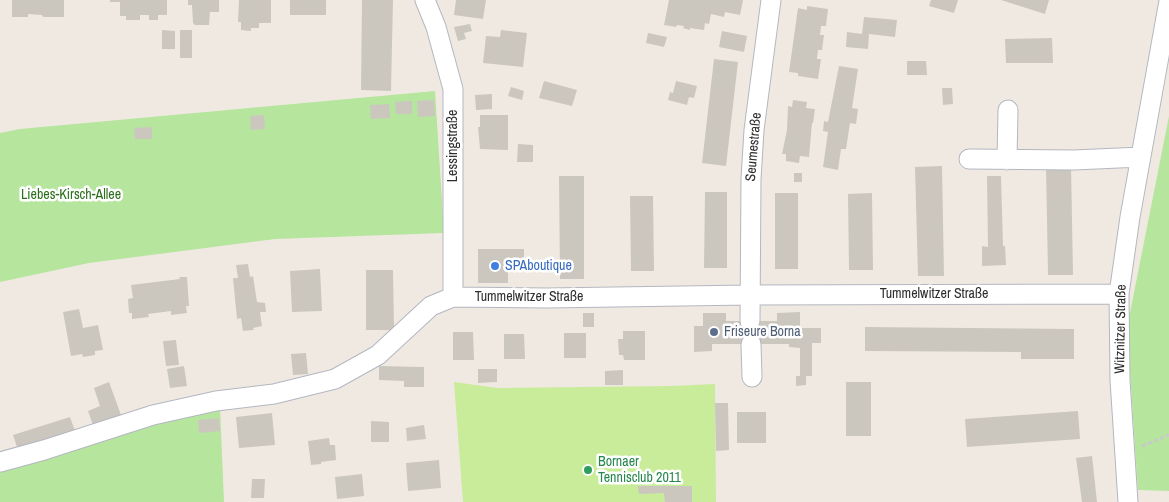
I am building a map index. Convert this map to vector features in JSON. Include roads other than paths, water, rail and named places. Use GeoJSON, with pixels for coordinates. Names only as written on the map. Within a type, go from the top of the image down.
{"type":"FeatureCollection","features":[{"type":"Feature","properties":{"kind":"street","name":"Lessingstraße"},"geometry":{"type":"LineString","coordinates":[[426,0],[436,27],[453,89],[453,297]]}},
{"type":"Feature","properties":{"kind":"street","name":"Seumestraße"},"geometry":{"type":"LineString","coordinates":[[749,295],[750,179],[754,130],[771,0]]}},
{"type":"Feature","properties":{"kind":"street","name":"Witznitzer Straße"},"geometry":{"type":"LineString","coordinates":[[1128,502],[1120,380],[1119,294],[1169,1]]}},
{"type":"Feature","properties":{"kind":"street"},"geometry":{"type":"LineString","coordinates":[[1007,160],[1008,110]]}},
{"type":"Feature","properties":{"kind":"street"},"geometry":{"type":"LineString","coordinates":[[969,159],[1141,157]]}},
{"type":"Feature","properties":{"kind":"street","name":"Tummelwitzer Straße"},"geometry":{"type":"LineString","coordinates":[[0,462],[153,415],[216,401],[274,394],[335,379],[378,354],[430,306],[453,297],[1119,294]]}},
{"type":"Feature","properties":{"kind":"street"},"geometry":{"type":"LineString","coordinates":[[749,295],[750,321]]}},
{"type":"Feature","properties":{"kind":"street"},"geometry":{"type":"LineString","coordinates":[[751,344],[752,377]]}},
{"type":"Feature","properties":{"kind":"place","name":"SPAboutique"},"geometry":{"type":"Point","coordinates":[495,266]}},
{"type":"Feature","properties":{"kind":"place","name":"Friseure Borna"},"geometry":{"type":"Point","coordinates":[714,332]}},
{"type":"Feature","properties":{"kind":"place","name":"Bornaer Tennisclub 2011"},"geometry":{"type":"Point","coordinates":[588,470]}},
{"type":"Feature","properties":{"kind":"park label","name":"Liebes-Kirsch-Allee"},"geometry":{"type":"Point","coordinates":[71,195]}}]}
